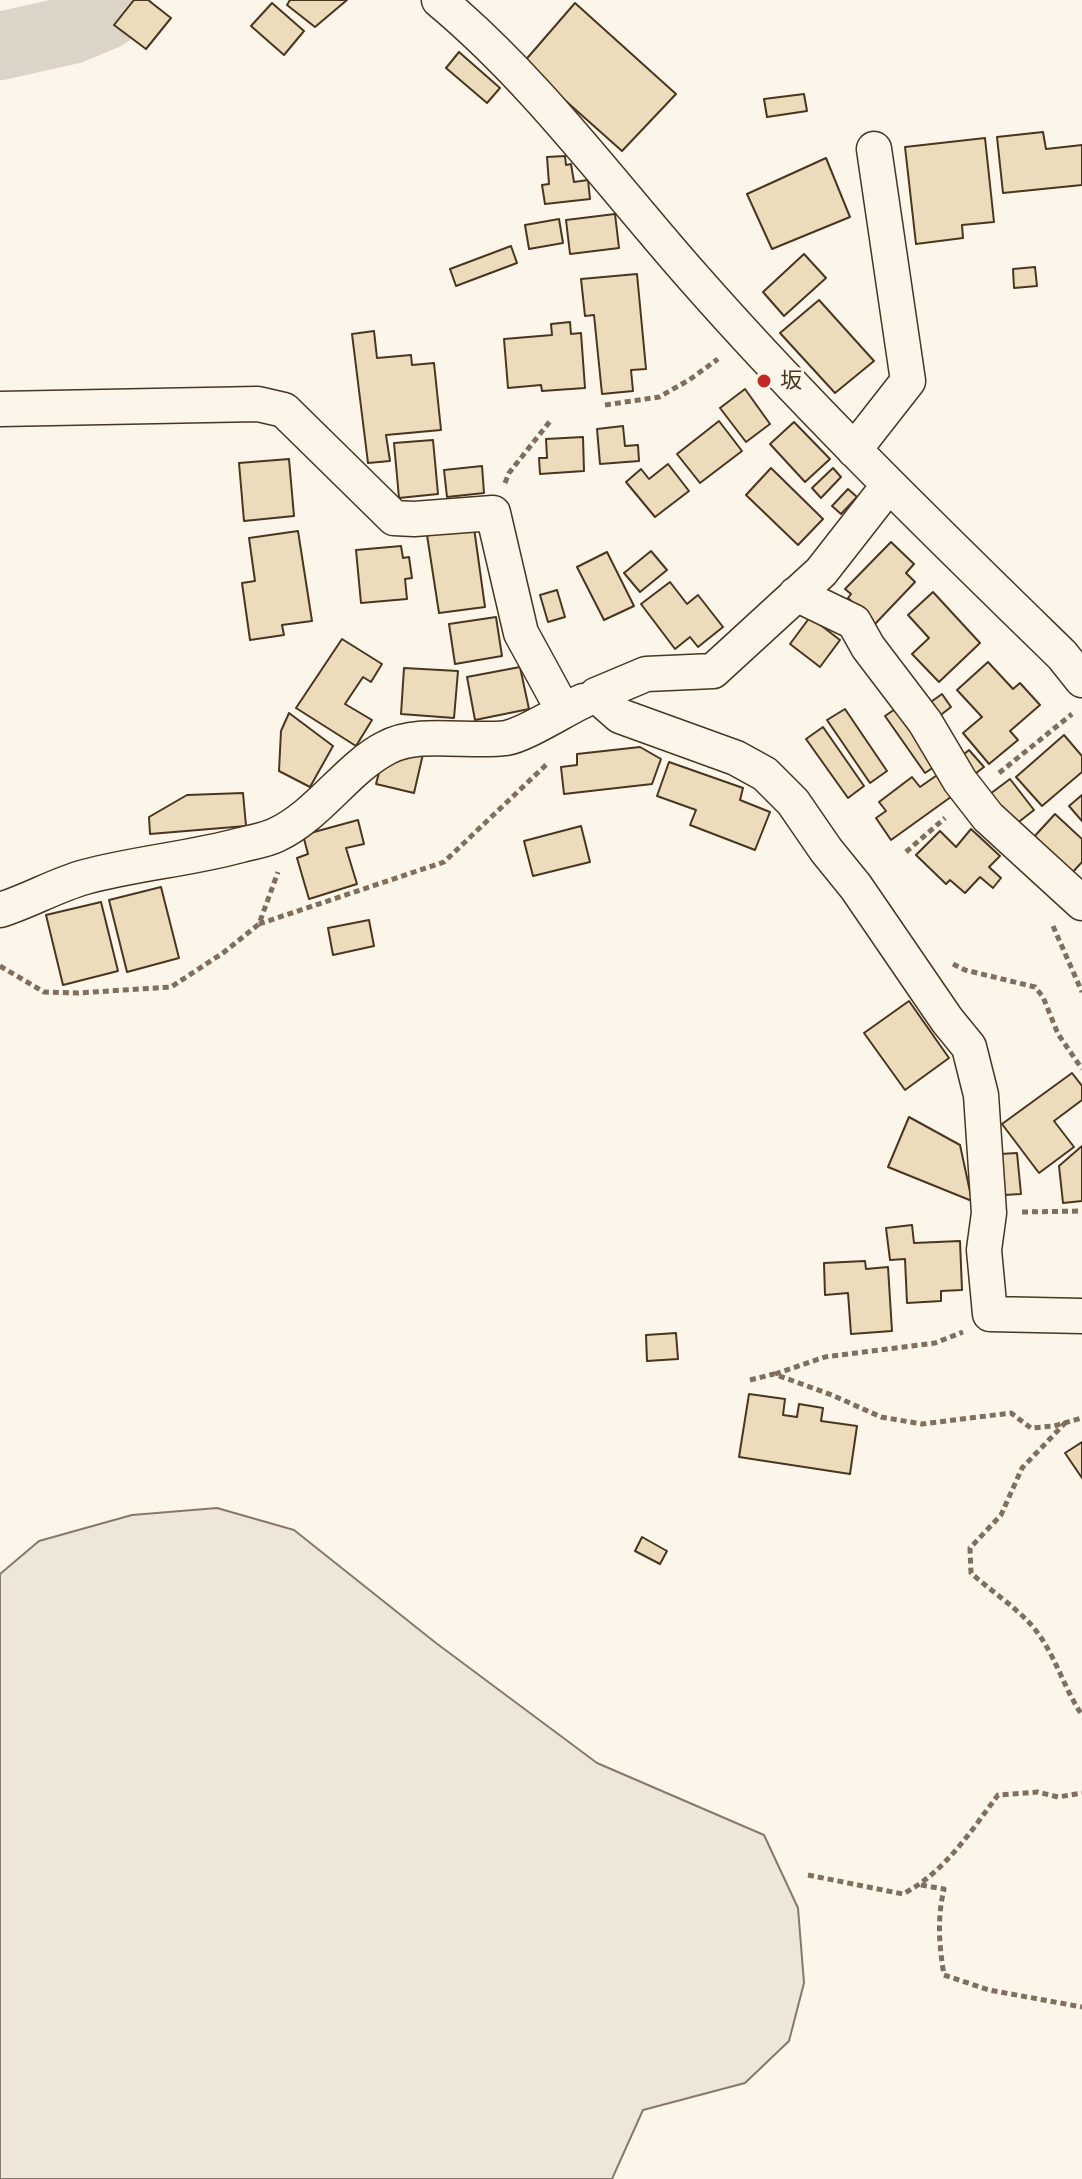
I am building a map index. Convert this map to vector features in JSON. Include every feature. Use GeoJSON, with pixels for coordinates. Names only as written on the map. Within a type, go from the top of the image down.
{"type":"FeatureCollection","features":[{"type":"Feature","properties":{"kind":"street"},"geometry":{"type":"LineString","coordinates":[[439,0],[480,34],[543,100],[693,278],[854,450],[1075,661]]}},
{"type":"Feature","properties":{"kind":"street"},"geometry":{"type":"LineString","coordinates":[[854,450],[908,381],[874,149]]}},
{"type":"Feature","properties":{"kind":"street"},"geometry":{"type":"LineString","coordinates":[[0,409],[258,404],[284,410],[394,518],[493,513],[521,633],[563,710]]}},
{"type":"Feature","properties":{"kind":"street"},"geometry":{"type":"LineString","coordinates":[[0,910],[82,878],[276,836],[324,800],[358,767],[386,747],[409,739],[510,737],[646,674],[713,671],[821,572],[889,485]]}},
{"type":"Feature","properties":{"kind":"street"},"geometry":{"type":"LineString","coordinates":[[796,594],[854,622],[868,647],[925,722],[960,781],[988,817],[1082,903]]}},
{"type":"Feature","properties":{"kind":"street"},"geometry":{"type":"LineString","coordinates":[[596,695],[620,716],[736,758],[765,774],[793,802],[969,1047],[981,1095],[989,1213],[984,1250],[990,1314],[1082,1316]]}},
{"type":"Feature","properties":{"kind":"path"},"geometry":{"type":"LineString","coordinates":[[605,405],[659,397],[689,380],[748,336]]}},
{"type":"Feature","properties":{"kind":"path"},"geometry":{"type":"LineString","coordinates":[[493,513],[509,473],[551,420]]}},
{"type":"Feature","properties":{"kind":"path"},"geometry":{"type":"LineString","coordinates":[[906,852],[1082,706]]}},
{"type":"Feature","properties":{"kind":"path"},"geometry":{"type":"LineString","coordinates":[[0,966],[44,992],[171,987],[223,953],[259,924],[444,862],[558,755]]}},
{"type":"Feature","properties":{"kind":"path"},"geometry":{"type":"LineString","coordinates":[[259,924],[278,873],[276,836]]}},
{"type":"Feature","properties":{"kind":"path"},"geometry":{"type":"LineString","coordinates":[[952,963],[965,970],[1035,987],[1043,997],[1058,1034],[1082,1069]]}},
{"type":"Feature","properties":{"kind":"path"},"geometry":{"type":"LineString","coordinates":[[989,1213],[1082,1211]]}},
{"type":"Feature","properties":{"kind":"path"},"geometry":{"type":"LineString","coordinates":[[750,1380],[825,1357],[935,1343],[968,1330],[990,1314]]}},
{"type":"Feature","properties":{"kind":"path"},"geometry":{"type":"LineString","coordinates":[[774,1374],[881,1417],[922,1424],[1011,1413],[1031,1428],[1082,1418]]}},
{"type":"Feature","properties":{"kind":"path"},"geometry":{"type":"LineString","coordinates":[[1066,1422],[1022,1468],[1001,1515],[970,1548],[970,1560],[971,1573],[1033,1626],[1056,1662],[1070,1697],[1082,1715]]}},
{"type":"Feature","properties":{"kind":"path"},"geometry":{"type":"LineString","coordinates":[[808,1875],[903,1894],[933,1875],[998,1795],[1038,1792],[1058,1797],[1082,1793]]}},
{"type":"Feature","properties":{"kind":"path"},"geometry":{"type":"LineString","coordinates":[[921,1885],[944,1889],[938,1943],[944,1975],[989,1990],[1082,2007]]}},
{"type":"Feature","properties":{"kind":"shaded area"},"geometry":{"type":"Polygon","coordinates":[[[217,1508],[294,1530],[436,1643],[597,1763],[764,1835],[798,1908],[804,1983],[789,2041],[745,2083],[643,2110],[612,2179],[0,2179],[0,1574],[39,1541],[132,1515],[217,1508]]]}},
{"type":"Feature","properties":{"kind":"building"},"geometry":{"type":"Polygon","coordinates":[[[134,0],[148,0],[171,18],[146,49],[114,25],[134,0]]]}},
{"type":"Feature","properties":{"kind":"building"},"geometry":{"type":"Polygon","coordinates":[[[290,0],[347,0],[315,27],[287,5],[290,0]]]}},
{"type":"Feature","properties":{"kind":"building"},"geometry":{"type":"Polygon","coordinates":[[[272,3],[304,31],[284,55],[251,26],[272,3]]]}},
{"type":"Feature","properties":{"kind":"building"},"geometry":{"type":"Polygon","coordinates":[[[575,3],[676,94],[622,151],[523,63],[575,3]]]}},
{"type":"Feature","properties":{"kind":"building"},"geometry":{"type":"Polygon","coordinates":[[[459,52],[500,88],[487,103],[446,68],[459,52]]]}},
{"type":"Feature","properties":{"kind":"building"},"geometry":{"type":"Polygon","coordinates":[[[804,94],[807,111],[767,117],[764,99],[804,94]]]}},
{"type":"Feature","properties":{"kind":"building"},"geometry":{"type":"Polygon","coordinates":[[[1043,132],[1046,149],[1082,145],[1082,185],[1003,193],[997,137],[1043,132]]]}},
{"type":"Feature","properties":{"kind":"building"},"geometry":{"type":"Polygon","coordinates":[[[985,138],[994,222],[962,225],[963,238],[916,244],[905,147],[985,138]]]}},
{"type":"Feature","properties":{"kind":"building"},"geometry":{"type":"Polygon","coordinates":[[[565,156],[566,165],[571,164],[574,182],[588,180],[590,199],[545,204],[542,185],[549,184],[547,157],[565,156]]]}},
{"type":"Feature","properties":{"kind":"building"},"geometry":{"type":"Polygon","coordinates":[[[826,158],[850,217],[772,249],[747,194],[826,158]]]}},
{"type":"Feature","properties":{"kind":"building"},"geometry":{"type":"Polygon","coordinates":[[[615,214],[619,248],[570,254],[566,220],[615,214]]]}},
{"type":"Feature","properties":{"kind":"building"},"geometry":{"type":"Polygon","coordinates":[[[559,219],[563,243],[529,249],[525,225],[559,219]]]}},
{"type":"Feature","properties":{"kind":"building"},"geometry":{"type":"Polygon","coordinates":[[[511,246],[517,263],[456,286],[450,269],[511,246]]]}},
{"type":"Feature","properties":{"kind":"building"},"geometry":{"type":"Polygon","coordinates":[[[804,254],[826,278],[784,316],[763,292],[804,254]]]}},
{"type":"Feature","properties":{"kind":"building"},"geometry":{"type":"Polygon","coordinates":[[[1035,267],[1037,286],[1014,288],[1013,269],[1035,267]]]}},
{"type":"Feature","properties":{"kind":"building"},"geometry":{"type":"Polygon","coordinates":[[[637,274],[646,369],[631,370],[633,391],[602,394],[594,315],[585,316],[581,279],[637,274]]]}},
{"type":"Feature","properties":{"kind":"building"},"geometry":{"type":"Polygon","coordinates":[[[819,300],[874,361],[835,393],[780,333],[819,300]]]}},
{"type":"Feature","properties":{"kind":"building"},"geometry":{"type":"Polygon","coordinates":[[[570,322],[571,334],[581,333],[585,388],[542,391],[541,385],[508,388],[504,339],[552,335],[551,324],[570,322]]]}},
{"type":"Feature","properties":{"kind":"building"},"geometry":{"type":"Polygon","coordinates":[[[374,331],[377,358],[411,355],[412,365],[434,363],[441,430],[386,435],[390,461],[368,463],[352,334],[374,331]]]}},
{"type":"Feature","properties":{"kind":"building"},"geometry":{"type":"Polygon","coordinates":[[[745,389],[770,424],[746,442],[720,408],[745,389]]]}},
{"type":"Feature","properties":{"kind":"building"},"geometry":{"type":"Polygon","coordinates":[[[719,421],[742,451],[700,483],[677,454],[719,421]]]}},
{"type":"Feature","properties":{"kind":"building"},"geometry":{"type":"Polygon","coordinates":[[[794,422],[830,459],[805,482],[770,444],[794,422]]]}},
{"type":"Feature","properties":{"kind":"building"},"geometry":{"type":"Polygon","coordinates":[[[623,426],[625,446],[638,445],[639,461],[600,464],[597,429],[623,426]]]}},
{"type":"Feature","properties":{"kind":"building"},"geometry":{"type":"Polygon","coordinates":[[[583,437],[584,471],[540,474],[539,458],[547,458],[546,439],[583,437]]]}},
{"type":"Feature","properties":{"kind":"building"},"geometry":{"type":"Polygon","coordinates":[[[433,440],[438,494],[399,498],[394,443],[433,440]]]}},
{"type":"Feature","properties":{"kind":"building"},"geometry":{"type":"Polygon","coordinates":[[[289,459],[294,516],[244,521],[239,463],[289,459]]]}},
{"type":"Feature","properties":{"kind":"building"},"geometry":{"type":"Polygon","coordinates":[[[668,464],[689,491],[655,517],[626,482],[641,469],[649,479],[668,464]]]}},
{"type":"Feature","properties":{"kind":"building"},"geometry":{"type":"Polygon","coordinates":[[[482,466],[484,493],[447,497],[444,470],[482,466]]]}},
{"type":"Feature","properties":{"kind":"building"},"geometry":{"type":"Polygon","coordinates":[[[771,468],[823,519],[798,545],[746,495],[771,468]]]}},
{"type":"Feature","properties":{"kind":"building"},"geometry":{"type":"Polygon","coordinates":[[[833,468],[841,477],[821,498],[812,488],[833,468]]]}},
{"type":"Feature","properties":{"kind":"building"},"geometry":{"type":"Polygon","coordinates":[[[848,489],[857,497],[841,514],[832,506],[848,489]]]}},
{"type":"Feature","properties":{"kind":"building"},"geometry":{"type":"Polygon","coordinates":[[[474,528],[485,607],[439,613],[427,535],[474,528]]]}},
{"type":"Feature","properties":{"kind":"building"},"geometry":{"type":"Polygon","coordinates":[[[298,531],[312,621],[282,625],[284,635],[250,640],[242,583],[255,581],[249,538],[298,531]]]}},
{"type":"Feature","properties":{"kind":"building"},"geometry":{"type":"Polygon","coordinates":[[[891,542],[914,564],[906,573],[915,582],[875,624],[848,598],[851,594],[845,589],[891,542]]]}},
{"type":"Feature","properties":{"kind":"building"},"geometry":{"type":"Polygon","coordinates":[[[401,546],[403,558],[409,557],[412,578],[405,579],[407,599],[361,603],[356,550],[401,546]]]}},
{"type":"Feature","properties":{"kind":"building"},"geometry":{"type":"Polygon","coordinates":[[[651,551],[667,570],[640,592],[624,573],[651,551]]]}},
{"type":"Feature","properties":{"kind":"building"},"geometry":{"type":"Polygon","coordinates":[[[607,552],[634,606],[604,620],[577,567],[607,552]]]}},
{"type":"Feature","properties":{"kind":"building"},"geometry":{"type":"Polygon","coordinates":[[[670,582],[687,604],[698,595],[723,627],[698,647],[690,637],[675,649],[641,604],[670,582]]]}},
{"type":"Feature","properties":{"kind":"building"},"geometry":{"type":"Polygon","coordinates":[[[557,590],[565,617],[548,622],[540,595],[557,590]]]}},
{"type":"Feature","properties":{"kind":"building"},"geometry":{"type":"Polygon","coordinates":[[[933,592],[980,643],[939,682],[912,654],[929,638],[908,615],[933,592]]]}},
{"type":"Feature","properties":{"kind":"building"},"geometry":{"type":"Polygon","coordinates":[[[496,617],[502,656],[455,664],[449,624],[496,617]]]}},
{"type":"Feature","properties":{"kind":"building"},"geometry":{"type":"Polygon","coordinates":[[[810,617],[840,640],[820,667],[790,644],[810,617]]]}},
{"type":"Feature","properties":{"kind":"building"},"geometry":{"type":"Polygon","coordinates":[[[342,639],[382,664],[371,682],[363,677],[345,704],[372,720],[356,746],[296,708],[342,639]]]}},
{"type":"Feature","properties":{"kind":"building"},"geometry":{"type":"Polygon","coordinates":[[[988,662],[1013,689],[1020,683],[1040,705],[1010,731],[1018,740],[989,764],[963,733],[982,717],[957,690],[988,662]]]}},
{"type":"Feature","properties":{"kind":"building"},"geometry":{"type":"Polygon","coordinates":[[[520,667],[529,709],[475,720],[467,677],[520,667]]]}},
{"type":"Feature","properties":{"kind":"building"},"geometry":{"type":"Polygon","coordinates":[[[404,668],[458,671],[454,718],[401,714],[404,668]]]}},
{"type":"Feature","properties":{"kind":"building"},"geometry":{"type":"Polygon","coordinates":[[[942,694],[951,707],[938,717],[928,704],[942,694]]]}},
{"type":"Feature","properties":{"kind":"building"},"geometry":{"type":"Polygon","coordinates":[[[898,707],[937,765],[925,773],[885,716],[898,707]]]}},
{"type":"Feature","properties":{"kind":"building"},"geometry":{"type":"Polygon","coordinates":[[[845,709],[887,771],[870,783],[827,720],[845,709]]]}},
{"type":"Feature","properties":{"kind":"building"},"geometry":{"type":"Polygon","coordinates":[[[289,713],[333,746],[310,787],[279,771],[281,731],[289,713]]]}},
{"type":"Feature","properties":{"kind":"building"},"geometry":{"type":"Polygon","coordinates":[[[823,727],[864,786],[848,798],[806,739],[823,727]]]}},
{"type":"Feature","properties":{"kind":"building"},"geometry":{"type":"Polygon","coordinates":[[[1064,735],[1082,756],[1082,772],[1042,806],[1016,777],[1064,735]]]}},
{"type":"Feature","properties":{"kind":"building"},"geometry":{"type":"Polygon","coordinates":[[[640,747],[661,759],[652,784],[564,794],[561,767],[577,765],[577,754],[640,747]]]}},
{"type":"Feature","properties":{"kind":"building"},"geometry":{"type":"Polygon","coordinates":[[[969,750],[984,767],[971,777],[957,760],[969,750]]]}},
{"type":"Feature","properties":{"kind":"building"},"geometry":{"type":"Polygon","coordinates":[[[423,754],[414,793],[376,784],[381,765],[423,754]]]}},
{"type":"Feature","properties":{"kind":"building"},"geometry":{"type":"Polygon","coordinates":[[[669,762],[743,788],[740,800],[770,812],[755,850],[690,825],[696,810],[657,796],[669,762]]]}},
{"type":"Feature","properties":{"kind":"building"},"geometry":{"type":"Polygon","coordinates":[[[940,773],[955,794],[891,840],[876,818],[886,811],[879,802],[912,777],[920,787],[940,773]]]}},
{"type":"Feature","properties":{"kind":"building"},"geometry":{"type":"Polygon","coordinates":[[[1010,779],[1034,810],[1011,828],[986,797],[1010,779]]]}},
{"type":"Feature","properties":{"kind":"building"},"geometry":{"type":"Polygon","coordinates":[[[243,793],[246,826],[150,834],[149,817],[187,795],[243,793]]]}},
{"type":"Feature","properties":{"kind":"building"},"geometry":{"type":"Polygon","coordinates":[[[1082,795],[1082,821],[1069,806],[1082,795]]]}},
{"type":"Feature","properties":{"kind":"building"},"geometry":{"type":"Polygon","coordinates":[[[1055,814],[1082,839],[1082,862],[1071,874],[1032,839],[1055,814]]]}},
{"type":"Feature","properties":{"kind":"building"},"geometry":{"type":"Polygon","coordinates":[[[358,820],[364,844],[346,848],[357,884],[309,899],[297,858],[308,854],[303,835],[358,820]]]}},
{"type":"Feature","properties":{"kind":"building"},"geometry":{"type":"Polygon","coordinates":[[[581,826],[590,862],[533,876],[524,841],[581,826]]]}},
{"type":"Feature","properties":{"kind":"building"},"geometry":{"type":"Polygon","coordinates":[[[971,829],[1000,856],[989,867],[1001,878],[993,888],[980,877],[965,893],[950,880],[946,884],[916,855],[940,831],[956,847],[971,829]]]}},
{"type":"Feature","properties":{"kind":"building"},"geometry":{"type":"Polygon","coordinates":[[[161,887],[179,958],[127,972],[109,900],[161,887]]]}},
{"type":"Feature","properties":{"kind":"building"},"geometry":{"type":"Polygon","coordinates":[[[101,902],[118,971],[63,985],[46,915],[101,902]]]}},
{"type":"Feature","properties":{"kind":"building"},"geometry":{"type":"Polygon","coordinates":[[[369,920],[374,946],[333,955],[328,928],[369,920]]]}},
{"type":"Feature","properties":{"kind":"building"},"geometry":{"type":"Polygon","coordinates":[[[909,1001],[949,1058],[905,1090],[864,1033],[909,1001]]]}},
{"type":"Feature","properties":{"kind":"building"},"geometry":{"type":"Polygon","coordinates":[[[1072,1073],[1082,1086],[1082,1100],[1054,1121],[1074,1147],[1039,1173],[1002,1124],[1072,1073]]]}},
{"type":"Feature","properties":{"kind":"building"},"geometry":{"type":"Polygon","coordinates":[[[909,1117],[960,1145],[972,1201],[888,1167],[909,1117]]]}},
{"type":"Feature","properties":{"kind":"building"},"geometry":{"type":"Polygon","coordinates":[[[1082,1146],[1082,1201],[1063,1203],[1059,1166],[1082,1146]]]}},
{"type":"Feature","properties":{"kind":"building"},"geometry":{"type":"Polygon","coordinates":[[[1017,1153],[1021,1194],[1004,1195],[1000,1154],[1017,1153]]]}},
{"type":"Feature","properties":{"kind":"building"},"geometry":{"type":"Polygon","coordinates":[[[912,1225],[914,1243],[960,1241],[962,1290],[941,1291],[941,1301],[907,1303],[905,1259],[890,1260],[886,1228],[912,1225]]]}},
{"type":"Feature","properties":{"kind":"building"},"geometry":{"type":"Polygon","coordinates":[[[865,1261],[866,1269],[888,1267],[892,1331],[851,1334],[848,1293],[825,1295],[824,1263],[865,1261]]]}},
{"type":"Feature","properties":{"kind":"building"},"geometry":{"type":"Polygon","coordinates":[[[676,1333],[678,1359],[647,1361],[646,1335],[676,1333]]]}},
{"type":"Feature","properties":{"kind":"building"},"geometry":{"type":"Polygon","coordinates":[[[749,1394],[785,1399],[783,1415],[797,1417],[799,1404],[823,1408],[821,1421],[857,1426],[850,1474],[739,1457],[749,1394]]]}},
{"type":"Feature","properties":{"kind":"building"},"geometry":{"type":"Polygon","coordinates":[[[1082,1442],[1082,1478],[1065,1453],[1082,1442]]]}},
{"type":"Feature","properties":{"kind":"building"},"geometry":{"type":"Polygon","coordinates":[[[642,1537],[667,1551],[660,1564],[635,1551],[642,1537]]]}},
{"type":"Feature","properties":{"kind":"waterway"},"geometry":{"type":"LineString","coordinates":[[0,46],[71,30],[107,15],[118,0]]}},
{"type":"Feature","properties":{"kind":"place","name":"坂"},"geometry":{"type":"Point","coordinates":[764,381]}}]}
